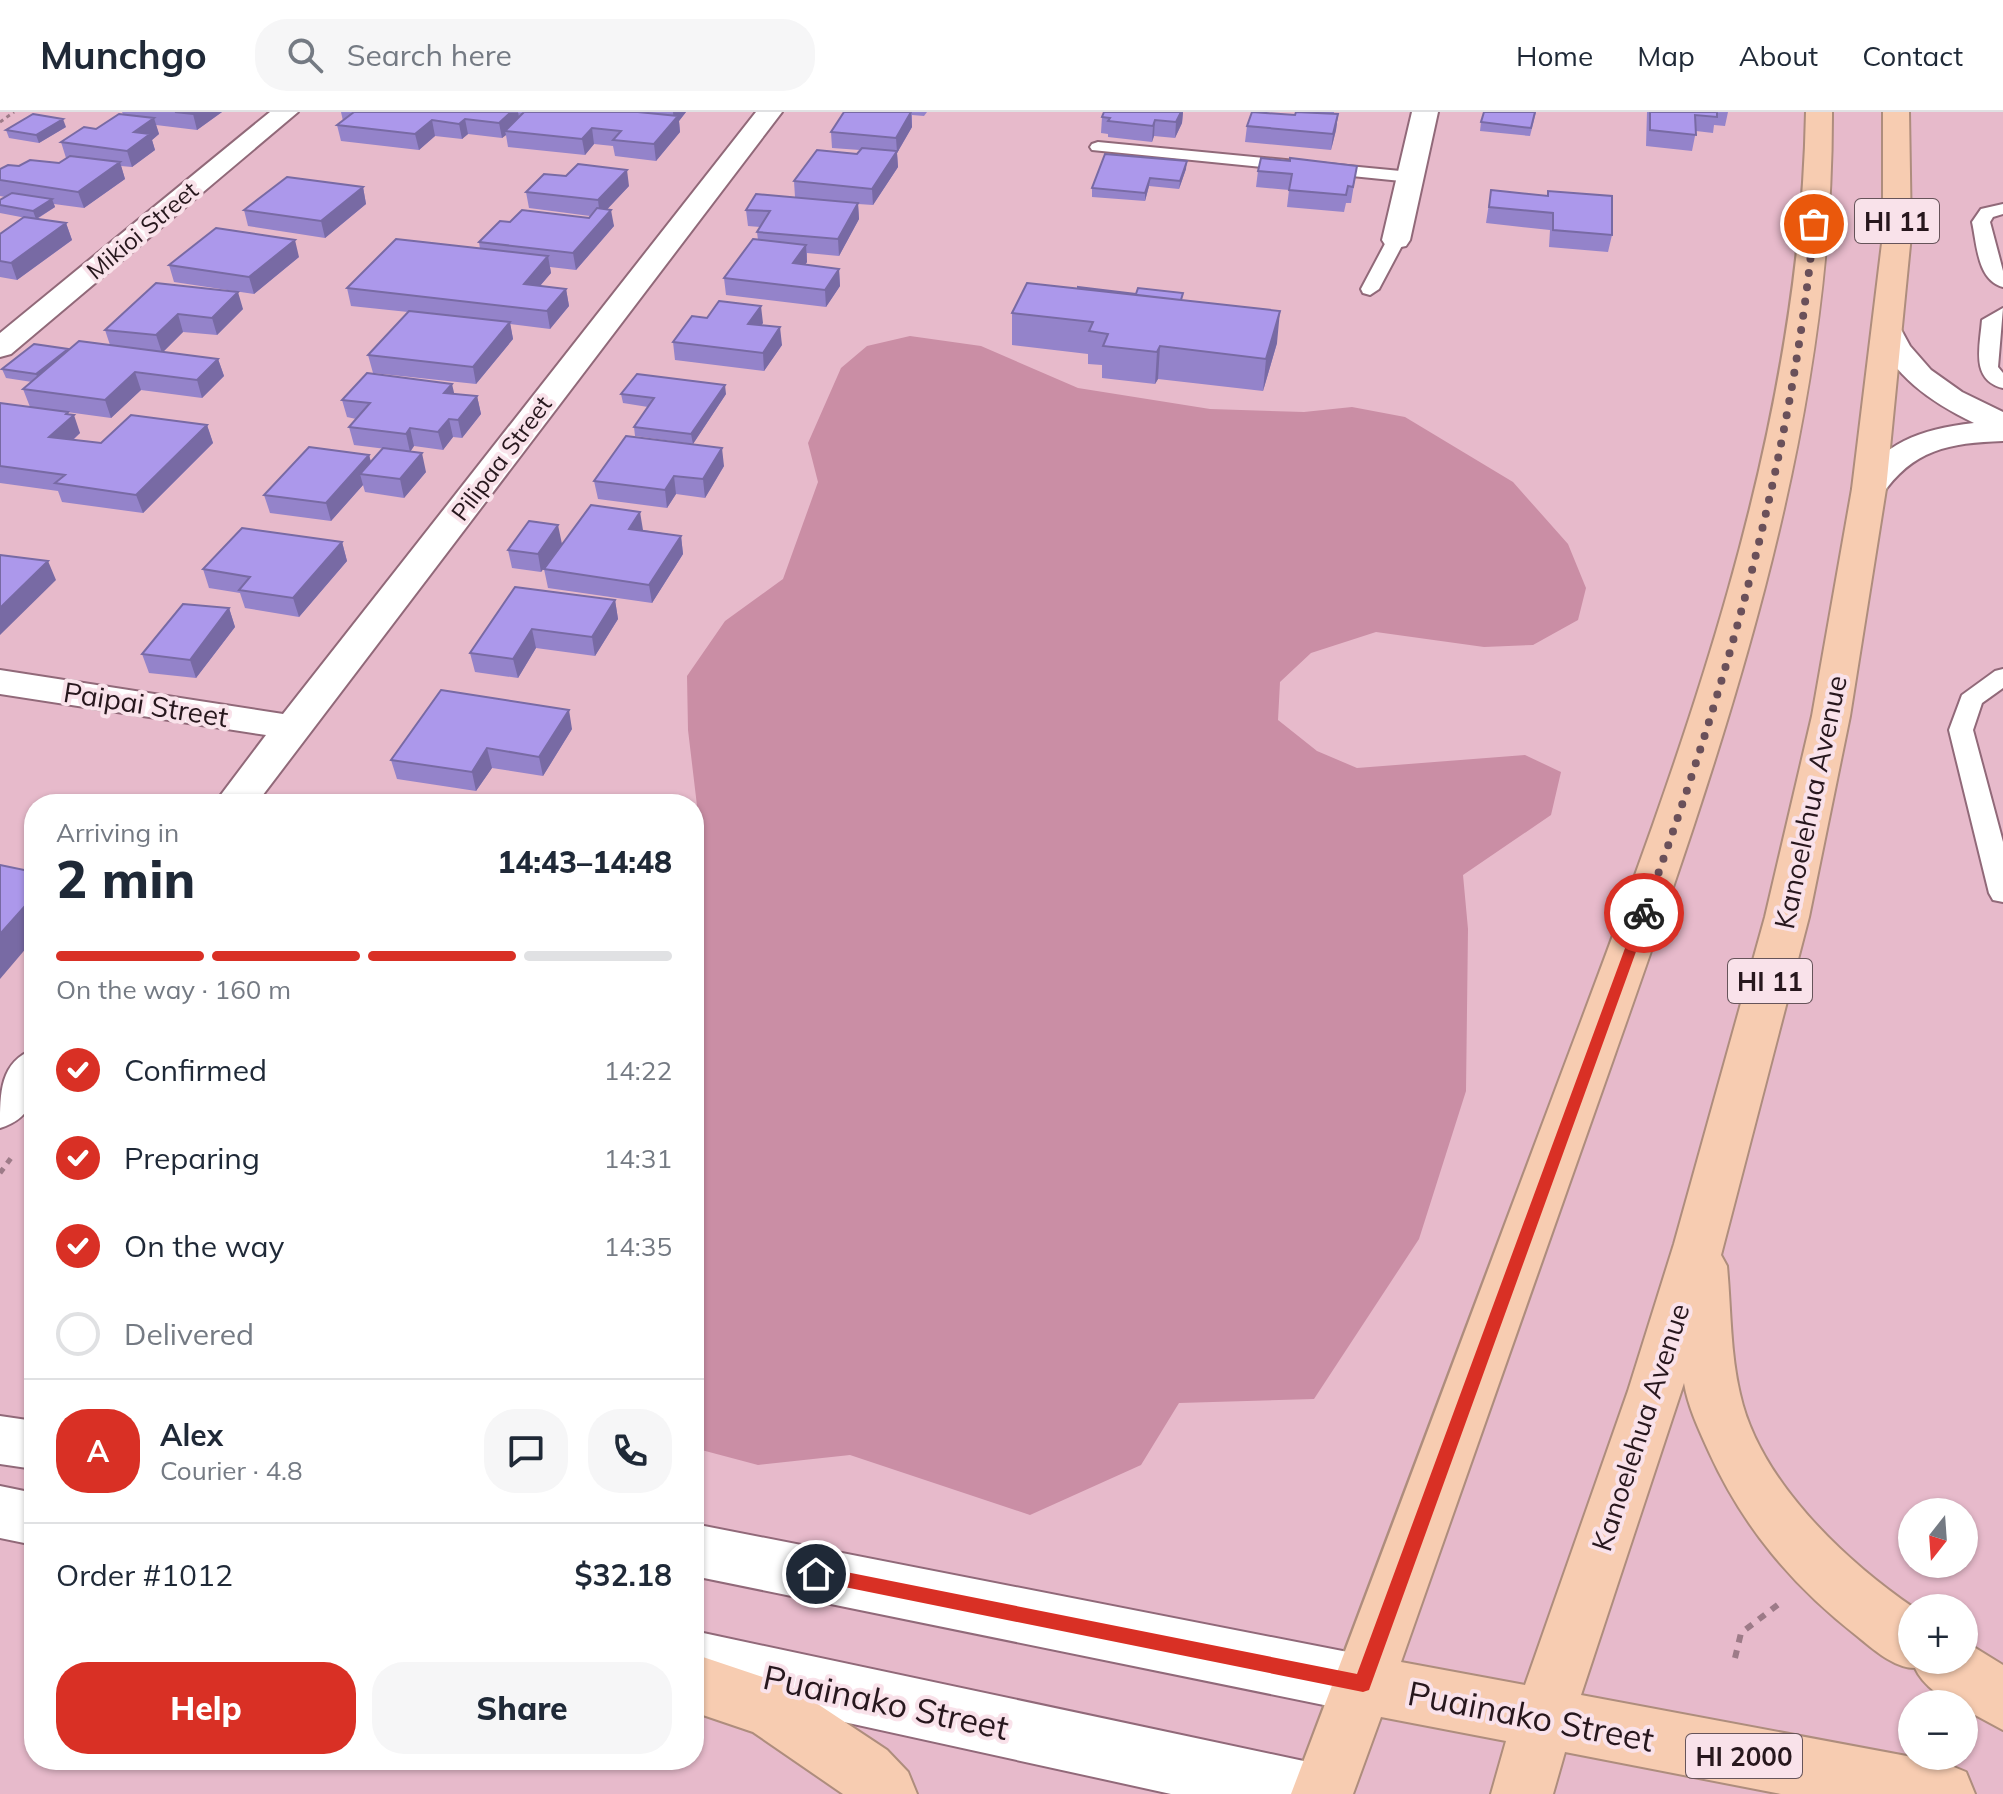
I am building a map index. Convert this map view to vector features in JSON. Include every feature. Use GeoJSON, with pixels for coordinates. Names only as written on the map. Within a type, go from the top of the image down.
{"type":"FeatureCollection","features":[{"type":"Feature","properties":{"kind":"highway","name":"HI 11"},"geometry":{"type":"LineString","coordinates":[[1322,1794],[1659,870],[1720,684],[1768,500],[1800,348],[1814,224],[1819,112]]}},
{"type":"Feature","properties":{"kind":"highway","name":"Kanoelehua Avenue"},"geometry":{"type":"LineString","coordinates":[[1522,1794],[1543,1719],[1655,1391],[1699,1244],[1787,917],[1831,716],[1869,489],[1898,204],[1896,112]]}},
{"type":"Feature","properties":{"kind":"highway"},"geometry":{"type":"LineString","coordinates":[[1699,1244],[1713,1396],[1742,1468],[1793,1541],[1821,1572],[1863,1608],[1898,1632]]}},
{"type":"Feature","properties":{"kind":"highway"},"geometry":{"type":"LineString","coordinates":[[1963,1674],[2003,1700]]}},
{"type":"Feature","properties":{"kind":"highway","name":"Puainako Street"},"geometry":{"type":"LineString","coordinates":[[1363,1684],[1944,1794]]}},
{"type":"Feature","properties":{"kind":"highway"},"geometry":{"type":"LineString","coordinates":[[704,1686],[770,1708],[865,1772],[886,1794]]}},
{"type":"Feature","properties":{"kind":"street","name":"Mikioi Street"},"geometry":{"type":"LineString","coordinates":[[0,348],[285,112]]}},
{"type":"Feature","properties":{"kind":"street","name":"Pilipaa Street"},"geometry":{"type":"LineString","coordinates":[[242,794],[769,112]]}},
{"type":"Feature","properties":{"kind":"street"},"geometry":{"type":"LineString","coordinates":[[1396,240],[1425,112]]}},
{"type":"Feature","properties":{"kind":"street"},"geometry":{"type":"LineString","coordinates":[[0,311],[39,316]]}},
{"type":"Feature","properties":{"kind":"street"},"geometry":{"type":"LineString","coordinates":[[1887,330],[1898,352],[1918,375],[1961,404],[2003,424]]}},
{"type":"Feature","properties":{"kind":"street"},"geometry":{"type":"LineString","coordinates":[[1869,489],[1887,464],[1919,445],[1964,434],[2003,431]]}},
{"type":"Feature","properties":{"kind":"street","name":"Paipai Street"},"geometry":{"type":"LineString","coordinates":[[0,682],[292,727]]}},
{"type":"Feature","properties":{"kind":"street"},"geometry":{"type":"LineString","coordinates":[[0,1110],[24,1079]]}},
{"type":"Feature","properties":{"kind":"street"},"geometry":{"type":"LineString","coordinates":[[0,1440],[24,1444]]}},
{"type":"Feature","properties":{"kind":"street"},"geometry":{"type":"LineString","coordinates":[[0,1512],[24,1517]]}},
{"type":"Feature","properties":{"kind":"street","name":"Puainako Street"},"geometry":{"type":"LineString","coordinates":[[704,1552],[1363,1684]]}},
{"type":"Feature","properties":{"kind":"street","name":"Puainako Street"},"geometry":{"type":"LineString","coordinates":[[704,1662],[1313,1794]]}},
{"type":"Feature","properties":{"kind":"lane"},"geometry":{"type":"LineString","coordinates":[[1098,147],[1411,177]]}},
{"type":"Feature","properties":{"kind":"lane"},"geometry":{"type":"LineString","coordinates":[[2003,209],[1987,213],[1981,222],[1992,271],[2003,281]]}},
{"type":"Feature","properties":{"kind":"lane"},"geometry":{"type":"LineString","coordinates":[[1370,289],[1396,240]]}},
{"type":"Feature","properties":{"kind":"lane"},"geometry":{"type":"LineString","coordinates":[[2003,314],[1991,320],[1988,367],[1992,375],[2003,382]]}},
{"type":"Feature","properties":{"kind":"lane"},"geometry":{"type":"LineString","coordinates":[[2003,676],[1971,700],[1961,730],[2003,893]]}},
{"type":"Feature","properties":{"kind":"path"},"geometry":{"type":"LineString","coordinates":[[0,122],[14,112]]}},
{"type":"Feature","properties":{"kind":"path"},"geometry":{"type":"LineString","coordinates":[[1735,1658],[1741,1633],[1790,1595]]}},
{"type":"Feature","properties":{"kind":"shaded area"},"geometry":{"type":"Polygon","coordinates":[[[910,336],[981,346],[1078,388],[1210,409],[1304,412],[1352,407],[1405,417],[1513,482],[1568,544],[1586,588],[1578,620],[1533,645],[1484,647],[1376,632],[1311,653],[1280,682],[1278,720],[1317,751],[1357,768],[1525,755],[1561,772],[1551,815],[1463,875],[1468,929],[1466,1091],[1419,1239],[1314,1399],[1179,1403],[1141,1465],[1030,1515],[850,1455],[758,1465],[704,1451],[704,794],[696,794],[688,730],[687,676],[725,621],[783,579],[818,482],[808,443],[841,368],[867,346],[910,336]]]}},
{"type":"Feature","properties":{"kind":"building"},"geometry":{"type":"Polygon","coordinates":[[[354,112],[511,112],[499,123],[465,119],[459,124],[432,120],[415,134],[337,125],[354,112]]]}},
{"type":"Feature","properties":{"kind":"building"},"geometry":{"type":"Polygon","coordinates":[[[524,112],[638,112],[678,116],[654,144],[613,140],[621,131],[592,128],[582,139],[505,131],[524,112]]]}},
{"type":"Feature","properties":{"kind":"building"},"geometry":{"type":"Polygon","coordinates":[[[844,112],[911,112],[896,138],[831,132],[844,112]]]}},
{"type":"Feature","properties":{"kind":"building"},"geometry":{"type":"Polygon","coordinates":[[[1104,112],[1181,112],[1176,122],[1155,120],[1153,126],[1108,121],[1110,118],[1102,117],[1104,112]]]}},
{"type":"Feature","properties":{"kind":"building"},"geometry":{"type":"Polygon","coordinates":[[[1252,112],[1338,114],[1333,134],[1247,126],[1252,112]]]}},
{"type":"Feature","properties":{"kind":"building"},"geometry":{"type":"Polygon","coordinates":[[[1484,112],[1535,112],[1531,128],[1481,122],[1484,112]]]}},
{"type":"Feature","properties":{"kind":"building"},"geometry":{"type":"Polygon","coordinates":[[[1650,112],[1717,112],[1717,117],[1695,115],[1696,135],[1650,130],[1650,112]]]}},
{"type":"Feature","properties":{"kind":"building"},"geometry":{"type":"Polygon","coordinates":[[[33,114],[63,119],[36,135],[6,130],[33,114]]]}},
{"type":"Feature","properties":{"kind":"building"},"geometry":{"type":"Polygon","coordinates":[[[119,114],[154,118],[134,132],[150,134],[127,151],[61,142],[84,127],[96,129],[119,114]]]}},
{"type":"Feature","properties":{"kind":"building"},"geometry":{"type":"Polygon","coordinates":[[[862,148],[897,151],[872,189],[794,181],[817,150],[857,154],[862,148]]]}},
{"type":"Feature","properties":{"kind":"building"},"geometry":{"type":"Polygon","coordinates":[[[1105,154],[1187,161],[1180,181],[1150,178],[1145,193],[1092,188],[1105,154]]]}},
{"type":"Feature","properties":{"kind":"building"},"geometry":{"type":"Polygon","coordinates":[[[70,156],[120,162],[78,192],[0,180],[0,169],[8,165],[19,166],[30,160],[59,163],[70,156]]]}},
{"type":"Feature","properties":{"kind":"building"},"geometry":{"type":"Polygon","coordinates":[[[1261,158],[1290,161],[1290,158],[1357,166],[1353,187],[1348,186],[1346,195],[1289,190],[1292,174],[1258,171],[1261,158]]]}},
{"type":"Feature","properties":{"kind":"building"},"geometry":{"type":"Polygon","coordinates":[[[578,164],[627,170],[598,200],[526,192],[544,174],[566,176],[578,164]]]}},
{"type":"Feature","properties":{"kind":"building"},"geometry":{"type":"Polygon","coordinates":[[[287,177],[363,187],[321,221],[244,210],[287,177]]]}},
{"type":"Feature","properties":{"kind":"building"},"geometry":{"type":"Polygon","coordinates":[[[1491,190],[1548,196],[1548,191],[1612,196],[1612,235],[1553,230],[1553,213],[1489,207],[1491,190]]]}},
{"type":"Feature","properties":{"kind":"building"},"geometry":{"type":"Polygon","coordinates":[[[12,193],[52,199],[33,211],[0,205],[0,200],[12,193]]]}},
{"type":"Feature","properties":{"kind":"building"},"geometry":{"type":"Polygon","coordinates":[[[756,194],[858,203],[838,239],[757,232],[770,211],[746,210],[756,194]]]}},
{"type":"Feature","properties":{"kind":"building"},"geometry":{"type":"Polygon","coordinates":[[[597,208],[611,210],[573,253],[479,242],[500,221],[510,222],[522,210],[589,218],[597,208]]]}},
{"type":"Feature","properties":{"kind":"building"},"geometry":{"type":"Polygon","coordinates":[[[24,217],[66,223],[11,263],[0,261],[0,234],[24,217]]]}},
{"type":"Feature","properties":{"kind":"building"},"geometry":{"type":"Polygon","coordinates":[[[216,228],[295,240],[249,277],[169,265],[216,228]]]}},
{"type":"Feature","properties":{"kind":"building"},"geometry":{"type":"Polygon","coordinates":[[[396,239],[548,256],[524,284],[566,289],[547,311],[347,288],[396,239]]]}},
{"type":"Feature","properties":{"kind":"building"},"geometry":{"type":"Polygon","coordinates":[[[753,239],[806,245],[793,263],[839,269],[825,290],[724,278],[753,239]]]}},
{"type":"Feature","properties":{"kind":"building"},"geometry":{"type":"Polygon","coordinates":[[[156,283],[238,292],[212,318],[178,314],[156,335],[105,330],[156,283]]]}},
{"type":"Feature","properties":{"kind":"building"},"geometry":{"type":"Polygon","coordinates":[[[1027,283],[1280,311],[1266,359],[1160,346],[1157,352],[1103,346],[1108,334],[1089,331],[1093,322],[1012,313],[1027,283]]]}},
{"type":"Feature","properties":{"kind":"building"},"geometry":{"type":"Polygon","coordinates":[[[1078,287],[1136,294],[1138,288],[1183,293],[1181,300],[1078,287]]]}},
{"type":"Feature","properties":{"kind":"building"},"geometry":{"type":"Polygon","coordinates":[[[719,301],[761,306],[748,324],[780,327],[763,353],[673,342],[692,316],[707,318],[719,301]]]}},
{"type":"Feature","properties":{"kind":"building"},"geometry":{"type":"Polygon","coordinates":[[[409,311],[510,322],[473,367],[368,355],[409,311]]]}},
{"type":"Feature","properties":{"kind":"building"},"geometry":{"type":"Polygon","coordinates":[[[79,341],[218,359],[197,380],[135,372],[105,400],[23,389],[79,341]]]}},
{"type":"Feature","properties":{"kind":"building"},"geometry":{"type":"Polygon","coordinates":[[[34,344],[68,349],[36,374],[2,369],[34,344]]]}},
{"type":"Feature","properties":{"kind":"building"},"geometry":{"type":"Polygon","coordinates":[[[367,373],[452,384],[444,393],[477,396],[458,420],[449,419],[438,432],[410,428],[406,434],[349,427],[370,403],[342,400],[367,373]]]}},
{"type":"Feature","properties":{"kind":"building"},"geometry":{"type":"Polygon","coordinates":[[[637,374],[725,385],[691,434],[634,427],[654,398],[621,394],[637,374]]]}},
{"type":"Feature","properties":{"kind":"building"},"geometry":{"type":"Polygon","coordinates":[[[0,403],[68,412],[66,414],[74,415],[49,437],[101,443],[131,415],[207,425],[136,495],[55,483],[65,475],[0,466],[0,403]]]}},
{"type":"Feature","properties":{"kind":"building"},"geometry":{"type":"Polygon","coordinates":[[[626,436],[722,448],[703,479],[674,476],[665,490],[594,481],[626,436]]]}},
{"type":"Feature","properties":{"kind":"building"},"geometry":{"type":"Polygon","coordinates":[[[309,447],[369,455],[326,503],[264,495],[309,447]]]}},
{"type":"Feature","properties":{"kind":"building"},"geometry":{"type":"Polygon","coordinates":[[[383,448],[422,453],[400,479],[360,474],[383,448]]]}},
{"type":"Feature","properties":{"kind":"building"},"geometry":{"type":"Polygon","coordinates":[[[591,505],[640,512],[629,529],[681,536],[649,585],[544,569],[591,505]]]}},
{"type":"Feature","properties":{"kind":"building"},"geometry":{"type":"Polygon","coordinates":[[[529,521],[558,525],[538,554],[508,550],[529,521]]]}},
{"type":"Feature","properties":{"kind":"building"},"geometry":{"type":"Polygon","coordinates":[[[242,528],[342,542],[293,598],[239,590],[250,577],[203,569],[242,528]]]}},
{"type":"Feature","properties":{"kind":"building"},"geometry":{"type":"Polygon","coordinates":[[[0,555],[48,561],[0,608],[0,555]]]}},
{"type":"Feature","properties":{"kind":"building"},"geometry":{"type":"Polygon","coordinates":[[[515,587],[615,600],[592,637],[532,629],[513,659],[470,653],[515,587]]]}},
{"type":"Feature","properties":{"kind":"building"},"geometry":{"type":"Polygon","coordinates":[[[183,604],[229,608],[190,660],[142,654],[183,604]]]}},
{"type":"Feature","properties":{"kind":"building"},"geometry":{"type":"Polygon","coordinates":[[[441,690],[569,710],[539,757],[487,748],[472,772],[391,760],[441,690]]]}},
{"type":"Feature","properties":{"kind":"building"},"geometry":{"type":"Polygon","coordinates":[[[0,865],[24,870],[24,907],[0,934],[0,865]]]}},
{"type":"Feature","properties":{"kind":"way so far"},"geometry":{"type":"LineString","coordinates":[[1644,913],[1720,684],[1760,530],[1800,348],[1814,224]]}},
{"type":"Feature","properties":{"kind":"route"},"geometry":{"type":"LineString","coordinates":[[816,1574],[1363,1684],[1644,913]]}}]}
